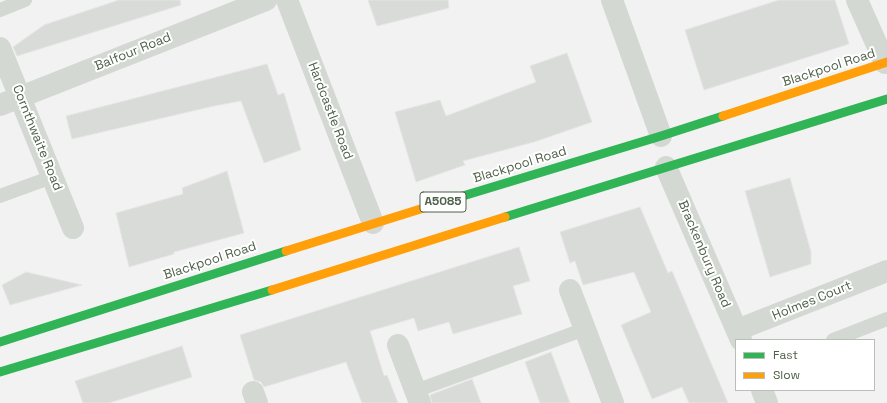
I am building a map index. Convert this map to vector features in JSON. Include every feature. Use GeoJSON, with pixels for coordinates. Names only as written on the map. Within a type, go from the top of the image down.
{"type":"FeatureCollection","features":[{"type":"Feature","properties":{"kind":"highway","name":"Blackpool Road"},"geometry":{"type":"LineString","coordinates":[[0,342],[373,223],[661,136],[886,63]]}},
{"type":"Feature","properties":{"kind":"highway","name":"A5085"},"geometry":{"type":"LineString","coordinates":[[0,372],[370,260],[536,206],[887,99]]}},
{"type":"Feature","properties":{"kind":"street","name":"Balfour Road"},"geometry":{"type":"LineString","coordinates":[[0,105],[266,0]]}},
{"type":"Feature","properties":{"kind":"street","name":"Hardcastle Road"},"geometry":{"type":"LineString","coordinates":[[288,0],[373,223]]}},
{"type":"Feature","properties":{"kind":"street"},"geometry":{"type":"LineString","coordinates":[[612,0],[661,136]]}},
{"type":"Feature","properties":{"kind":"street"},"geometry":{"type":"LineString","coordinates":[[858,0],[886,63]]}},
{"type":"Feature","properties":{"kind":"street","name":"Cornthwaite Road"},"geometry":{"type":"LineString","coordinates":[[0,48],[73,228]]}},
{"type":"Feature","properties":{"kind":"street","name":"Brackenbury Road"},"geometry":{"type":"LineString","coordinates":[[666,167],[739,335]]}},
{"type":"Feature","properties":{"kind":"street","name":"Holmes Court"},"geometry":{"type":"LineString","coordinates":[[739,335],[887,271]]}},
{"type":"Feature","properties":{"kind":"street"},"geometry":{"type":"LineString","coordinates":[[570,290],[613,403]]}},
{"type":"Feature","properties":{"kind":"street"},"geometry":{"type":"LineString","coordinates":[[398,345],[418,397]]}},
{"type":"Feature","properties":{"kind":"street"},"geometry":{"type":"LineString","coordinates":[[762,391],[767,403]]}},
{"type":"Feature","properties":{"kind":"lane"},"geometry":{"type":"LineString","coordinates":[[0,10],[25,0]]}},
{"type":"Feature","properties":{"kind":"lane"},"geometry":{"type":"LineString","coordinates":[[0,196],[52,177]]}},
{"type":"Feature","properties":{"kind":"lane"},"geometry":{"type":"LineString","coordinates":[[837,339],[887,319]]}},
{"type":"Feature","properties":{"kind":"lane"},"geometry":{"type":"LineString","coordinates":[[418,397],[585,329]]}},
{"type":"Feature","properties":{"kind":"building"},"geometry":{"type":"Polygon","coordinates":[[[119,0],[180,0],[181,5],[17,56],[13,47],[44,25],[119,0]]]}},
{"type":"Feature","properties":{"kind":"building"},"geometry":{"type":"Polygon","coordinates":[[[368,0],[448,0],[449,8],[377,26],[368,0]]]}},
{"type":"Feature","properties":{"kind":"building"},"geometry":{"type":"Polygon","coordinates":[[[779,0],[835,0],[849,44],[704,90],[685,30],[779,0]]]}},
{"type":"Feature","properties":{"kind":"building"},"geometry":{"type":"Polygon","coordinates":[[[567,53],[592,122],[534,142],[463,161],[465,165],[416,182],[395,112],[440,100],[446,116],[536,82],[530,66],[567,53]]]}},
{"type":"Feature","properties":{"kind":"building"},"geometry":{"type":"Polygon","coordinates":[[[267,64],[278,95],[284,93],[301,150],[264,163],[241,101],[72,139],[66,116],[267,64]]]}},
{"type":"Feature","properties":{"kind":"building"},"geometry":{"type":"Polygon","coordinates":[[[227,171],[244,233],[174,252],[174,254],[129,267],[116,213],[183,194],[182,188],[227,171]]]}},
{"type":"Feature","properties":{"kind":"building"},"geometry":{"type":"Polygon","coordinates":[[[790,178],[811,252],[811,264],[770,277],[745,191],[790,178]]]}},
{"type":"Feature","properties":{"kind":"building"},"geometry":{"type":"Polygon","coordinates":[[[640,207],[668,273],[672,271],[728,403],[689,403],[682,387],[652,399],[621,325],[651,312],[634,272],[583,285],[575,261],[570,263],[560,232],[640,207]]]}},
{"type":"Feature","properties":{"kind":"building"},"geometry":{"type":"Polygon","coordinates":[[[519,247],[530,281],[513,286],[522,314],[453,334],[449,322],[418,331],[414,318],[370,331],[384,376],[387,375],[398,403],[362,403],[346,362],[264,387],[261,382],[254,380],[240,335],[519,247]]]}},
{"type":"Feature","properties":{"kind":"building"},"geometry":{"type":"Polygon","coordinates":[[[26,272],[82,285],[10,305],[2,285],[26,272]]]}},
{"type":"Feature","properties":{"kind":"building"},"geometry":{"type":"Polygon","coordinates":[[[182,346],[192,377],[109,403],[83,403],[75,381],[182,346]]]}},
{"type":"Feature","properties":{"kind":"building"},"geometry":{"type":"Polygon","coordinates":[[[551,352],[570,403],[540,403],[525,362],[551,352]]]}},
{"type":"Feature","properties":{"kind":"building"},"geometry":{"type":"Polygon","coordinates":[[[472,379],[481,403],[432,403],[430,395],[472,379]]]}},
{"type":"Feature","properties":{"kind":"traffic: fast"},"geometry":{"type":"LineString","coordinates":[[505,217],[887,99]]}},
{"type":"Feature","properties":{"kind":"traffic: fast"},"geometry":{"type":"LineString","coordinates":[[443,202],[723,116]]}},
{"type":"Feature","properties":{"kind":"traffic: fast"},"geometry":{"type":"LineString","coordinates":[[0,342],[286,251]]}},
{"type":"Feature","properties":{"kind":"traffic: fast"},"geometry":{"type":"LineString","coordinates":[[0,372],[272,290]]}},
{"type":"Feature","properties":{"kind":"traffic: slow"},"geometry":{"type":"LineString","coordinates":[[723,116],[887,62]]}},
{"type":"Feature","properties":{"kind":"traffic: slow"},"geometry":{"type":"LineString","coordinates":[[286,251],[443,202]]}},
{"type":"Feature","properties":{"kind":"traffic: slow"},"geometry":{"type":"LineString","coordinates":[[272,290],[505,217]]}}]}
